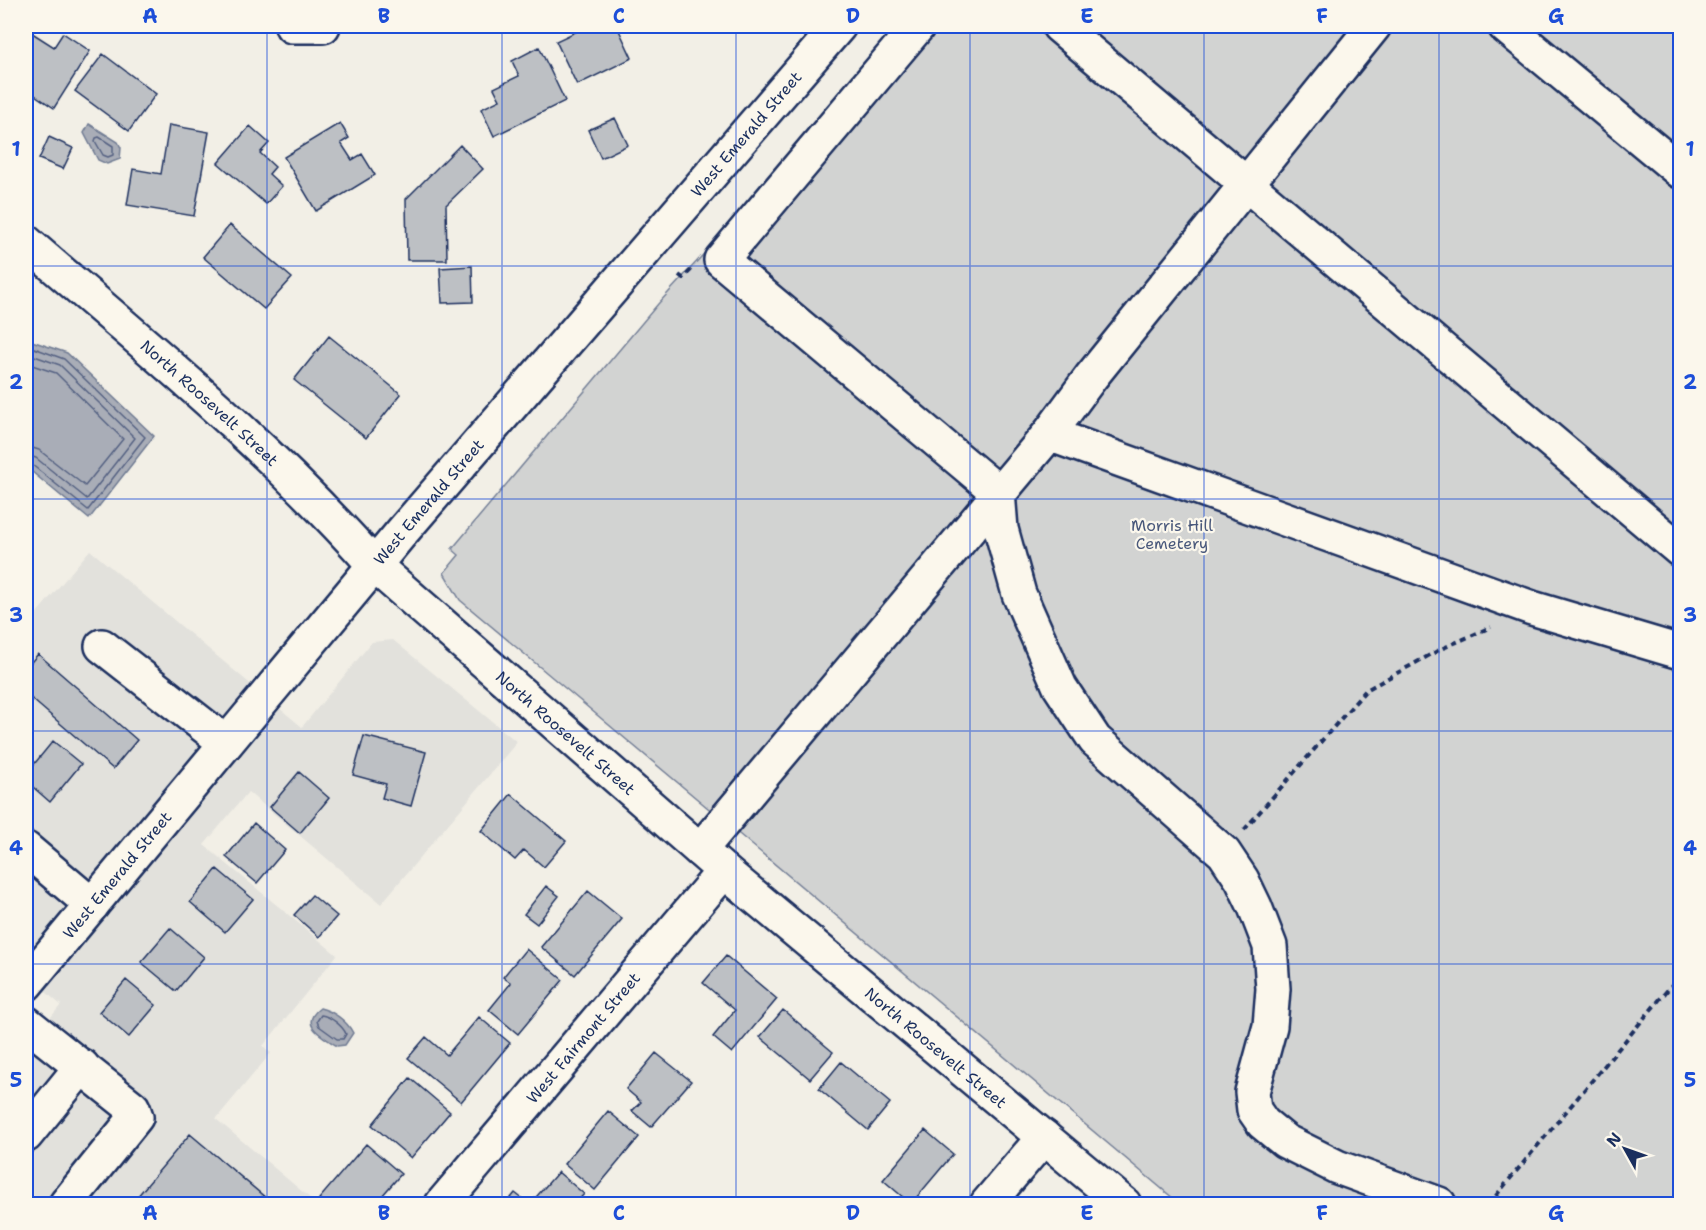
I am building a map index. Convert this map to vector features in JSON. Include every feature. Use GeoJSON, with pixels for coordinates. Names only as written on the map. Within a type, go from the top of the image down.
{"type":"FeatureCollection","features":[{"type":"Feature","properties":{"kind":"street"},"geometry":{"type":"LineString","coordinates":[[292,26],[323,26]]}},
{"type":"Feature","properties":{"kind":"street","name":"West Emerald Street"},"geometry":{"type":"LineString","coordinates":[[26,984],[410,523],[839,26]]}},
{"type":"Feature","properties":{"kind":"street"},"geometry":{"type":"LineString","coordinates":[[918,26],[721,260],[998,492],[1001,529],[1019,594],[1060,687],[1095,740],[1224,853],[1242,880],[1270,946],[1273,989],[1270,1026],[1252,1092],[1254,1110],[1263,1123],[1285,1141],[1337,1167],[1439,1204]]}},
{"type":"Feature","properties":{"kind":"street"},"geometry":{"type":"LineString","coordinates":[[1059,26],[1675,538]]}},
{"type":"Feature","properties":{"kind":"street","name":"West Fairmont Street"},"geometry":{"type":"LineString","coordinates":[[442,1204],[998,492],[1049,434],[1091,377],[1374,26]]}},
{"type":"Feature","properties":{"kind":"street"},"geometry":{"type":"LineString","coordinates":[[1506,26],[1680,171]]}},
{"type":"Feature","properties":{"kind":"street","name":"North Roosevelt Street"},"geometry":{"type":"LineString","coordinates":[[26,242],[215,405],[343,529],[375,566],[712,860],[1124,1204]]}},
{"type":"Feature","properties":{"kind":"street"},"geometry":{"type":"LineString","coordinates":[[1049,434],[1532,608],[1680,652]]}},
{"type":"Feature","properties":{"kind":"street"},"geometry":{"type":"LineString","coordinates":[[102,646],[226,743]]}},
{"type":"Feature","properties":{"kind":"street"},"geometry":{"type":"LineString","coordinates":[[26,849],[92,905]]}},
{"type":"Feature","properties":{"kind":"street"},"geometry":{"type":"LineString","coordinates":[[26,1023],[133,1108],[136,1117],[66,1204]]}},
{"type":"Feature","properties":{"kind":"street"},"geometry":{"type":"LineString","coordinates":[[26,1135],[82,1066]]}},
{"type":"Feature","properties":{"kind":"street"},"geometry":{"type":"LineString","coordinates":[[987,1204],[1044,1137]]}},
{"type":"Feature","properties":{"kind":"path"},"geometry":{"type":"LineString","coordinates":[[1224,853],[1366,690],[1441,649],[1532,608]]}},
{"type":"Feature","properties":{"kind":"path"},"geometry":{"type":"LineString","coordinates":[[1489,1204],[1680,975]]}},
{"type":"Feature","properties":{"kind":"shaded area"},"geometry":{"type":"Polygon","coordinates":[[[90,550],[302,727],[372,642],[393,640],[517,742],[381,904],[248,792],[204,845],[337,955],[263,1046],[271,1053],[216,1119],[317,1204],[26,1204],[26,1047],[61,1005],[26,975],[26,626],[90,550]]]}},
{"type":"Feature","properties":{"kind":"green space","name":"Morris Hill Cemetery"},"geometry":{"type":"Polygon","coordinates":[[[900,26],[1680,26],[1680,1204],[1180,1204],[460,600],[444,573],[459,555],[452,549],[658,304],[755,198],[900,26]]]}},
{"type":"Feature","properties":{"kind":"water"},"geometry":{"type":"Polygon","coordinates":[[[89,124],[118,142],[121,148],[120,159],[107,164],[98,160],[84,133],[89,124]]]}},
{"type":"Feature","properties":{"kind":"water"},"geometry":{"type":"Polygon","coordinates":[[[26,339],[67,353],[154,436],[89,519],[26,467],[26,339]]]}},
{"type":"Feature","properties":{"kind":"water"},"geometry":{"type":"Polygon","coordinates":[[[320,1008],[330,1011],[347,1024],[353,1033],[345,1045],[337,1046],[315,1030],[311,1020],[320,1008]]]}},
{"type":"Feature","properties":{"kind":"building"},"geometry":{"type":"Polygon","coordinates":[[[588,26],[617,26],[632,58],[577,85],[556,41],[588,26]]]}},
{"type":"Feature","properties":{"kind":"building"},"geometry":{"type":"Polygon","coordinates":[[[26,29],[54,47],[63,33],[90,51],[54,108],[26,89],[26,29]]]}},
{"type":"Feature","properties":{"kind":"building"},"geometry":{"type":"Polygon","coordinates":[[[539,47],[565,101],[494,136],[481,109],[500,100],[494,88],[519,76],[512,61],[539,47]]]}},
{"type":"Feature","properties":{"kind":"building"},"geometry":{"type":"Polygon","coordinates":[[[103,54],[156,94],[129,131],[75,91],[103,54]]]}},
{"type":"Feature","properties":{"kind":"building"},"geometry":{"type":"Polygon","coordinates":[[[615,118],[628,145],[601,158],[588,130],[615,118]]]}},
{"type":"Feature","properties":{"kind":"building"},"geometry":{"type":"Polygon","coordinates":[[[340,123],[349,138],[341,143],[352,160],[362,154],[375,175],[316,211],[284,157],[340,123]]]}},
{"type":"Feature","properties":{"kind":"building"},"geometry":{"type":"Polygon","coordinates":[[[169,125],[209,132],[194,216],[127,205],[133,169],[161,174],[169,125]]]}},
{"type":"Feature","properties":{"kind":"building"},"geometry":{"type":"Polygon","coordinates":[[[250,126],[269,143],[260,153],[275,167],[269,174],[282,186],[266,204],[218,163],[250,126]]]}},
{"type":"Feature","properties":{"kind":"building"},"geometry":{"type":"Polygon","coordinates":[[[49,137],[73,148],[63,169],[39,159],[49,137]]]}},
{"type":"Feature","properties":{"kind":"building"},"geometry":{"type":"Polygon","coordinates":[[[460,145],[483,169],[446,205],[447,260],[407,260],[406,199],[460,145]]]}},
{"type":"Feature","properties":{"kind":"building"},"geometry":{"type":"Polygon","coordinates":[[[230,225],[292,278],[264,309],[203,257],[230,225]]]}},
{"type":"Feature","properties":{"kind":"building"},"geometry":{"type":"Polygon","coordinates":[[[472,266],[473,302],[442,303],[440,268],[472,266]]]}},
{"type":"Feature","properties":{"kind":"building"},"geometry":{"type":"Polygon","coordinates":[[[329,336],[401,394],[366,438],[294,380],[329,336]]]}},
{"type":"Feature","properties":{"kind":"building"},"geometry":{"type":"Polygon","coordinates":[[[38,654],[137,740],[113,769],[26,694],[26,668],[38,654]]]}},
{"type":"Feature","properties":{"kind":"building"},"geometry":{"type":"Polygon","coordinates":[[[364,736],[426,752],[411,806],[382,798],[386,784],[353,775],[364,736]]]}},
{"type":"Feature","properties":{"kind":"building"},"geometry":{"type":"Polygon","coordinates":[[[53,741],[81,764],[50,802],[26,781],[26,774],[53,741]]]}},
{"type":"Feature","properties":{"kind":"building"},"geometry":{"type":"Polygon","coordinates":[[[299,772],[329,798],[300,833],[270,807],[299,772]]]}},
{"type":"Feature","properties":{"kind":"building"},"geometry":{"type":"Polygon","coordinates":[[[511,794],[566,841],[544,867],[524,850],[515,860],[481,831],[511,794]]]}},
{"type":"Feature","properties":{"kind":"building"},"geometry":{"type":"Polygon","coordinates":[[[254,823],[285,850],[257,883],[226,857],[254,823]]]}},
{"type":"Feature","properties":{"kind":"building"},"geometry":{"type":"Polygon","coordinates":[[[217,869],[253,899],[225,932],[190,902],[217,869]]]}},
{"type":"Feature","properties":{"kind":"building"},"geometry":{"type":"Polygon","coordinates":[[[546,886],[559,896],[537,924],[524,914],[546,886]]]}},
{"type":"Feature","properties":{"kind":"building"},"geometry":{"type":"Polygon","coordinates":[[[588,891],[622,919],[575,975],[541,947],[588,891]]]}},
{"type":"Feature","properties":{"kind":"building"},"geometry":{"type":"Polygon","coordinates":[[[312,895],[337,916],[319,937],[294,915],[312,895]]]}},
{"type":"Feature","properties":{"kind":"building"},"geometry":{"type":"Polygon","coordinates":[[[170,928],[204,957],[176,991],[141,962],[170,928]]]}},
{"type":"Feature","properties":{"kind":"building"},"geometry":{"type":"Polygon","coordinates":[[[526,949],[563,980],[518,1034],[489,1010],[511,983],[503,977],[526,949]]]}},
{"type":"Feature","properties":{"kind":"building"},"geometry":{"type":"Polygon","coordinates":[[[726,956],[777,999],[732,1053],[713,1037],[735,1010],[703,983],[726,956]]]}},
{"type":"Feature","properties":{"kind":"building"},"geometry":{"type":"Polygon","coordinates":[[[126,980],[156,1005],[129,1037],[99,1012],[126,980]]]}},
{"type":"Feature","properties":{"kind":"building"},"geometry":{"type":"Polygon","coordinates":[[[783,1010],[833,1052],[810,1079],[760,1037],[783,1010]]]}},
{"type":"Feature","properties":{"kind":"building"},"geometry":{"type":"Polygon","coordinates":[[[479,1017],[510,1043],[461,1102],[408,1058],[426,1037],[447,1055],[479,1017]]]}},
{"type":"Feature","properties":{"kind":"building"},"geometry":{"type":"Polygon","coordinates":[[[656,1053],[691,1081],[651,1127],[632,1111],[641,1102],[626,1089],[656,1053]]]}},
{"type":"Feature","properties":{"kind":"building"},"geometry":{"type":"Polygon","coordinates":[[[841,1062],[890,1103],[868,1130],[819,1089],[841,1062]]]}},
{"type":"Feature","properties":{"kind":"building"},"geometry":{"type":"Polygon","coordinates":[[[410,1078],[450,1112],[411,1158],[372,1125],[410,1078]]]}},
{"type":"Feature","properties":{"kind":"building"},"geometry":{"type":"Polygon","coordinates":[[[608,1111],[639,1137],[595,1190],[564,1164],[608,1111]]]}},
{"type":"Feature","properties":{"kind":"building"},"geometry":{"type":"Polygon","coordinates":[[[925,1130],[953,1154],[911,1204],[883,1180],[925,1130]]]}},
{"type":"Feature","properties":{"kind":"building"},"geometry":{"type":"Polygon","coordinates":[[[190,1134],[273,1204],[131,1204],[190,1134]]]}},
{"type":"Feature","properties":{"kind":"building"},"geometry":{"type":"Polygon","coordinates":[[[366,1144],[401,1174],[375,1204],[326,1204],[319,1199],[366,1144]]]}},
{"type":"Feature","properties":{"kind":"building"},"geometry":{"type":"Polygon","coordinates":[[[558,1172],[584,1194],[575,1204],[530,1204],[558,1172]]]}},
{"type":"Feature","properties":{"kind":"building"},"geometry":{"type":"Polygon","coordinates":[[[515,1193],[529,1204],[506,1204],[515,1193]]]}}]}
